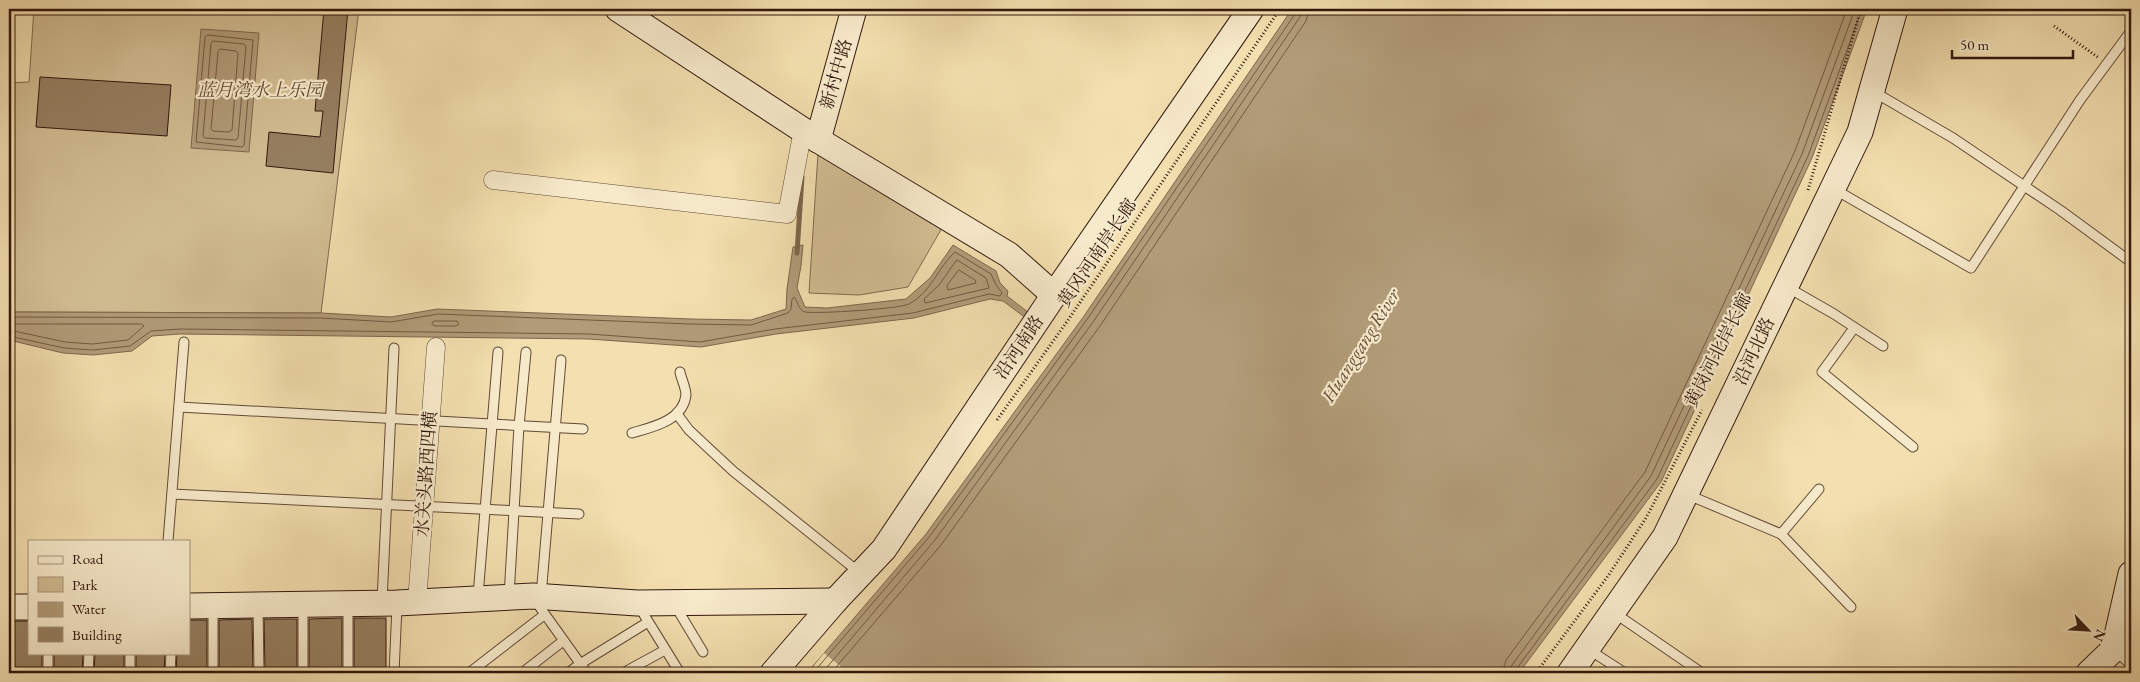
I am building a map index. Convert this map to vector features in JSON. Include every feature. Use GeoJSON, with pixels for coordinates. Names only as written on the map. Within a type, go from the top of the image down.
{"type":"FeatureCollection","features":[{"type":"Feature","properties":{"kind":"street"},"geometry":{"type":"LineString","coordinates":[[618,9],[810,135],[1009,255],[1054,295]]}},
{"type":"Feature","properties":{"kind":"street","name":"新村中路"},"geometry":{"type":"LineString","coordinates":[[810,135],[854,9]]}},
{"type":"Feature","properties":{"kind":"street","name":"沿河南路"},"geometry":{"type":"LineString","coordinates":[[772,673],[835,601],[884,549],[1054,295],[1251,9]]}},
{"type":"Feature","properties":{"kind":"street","name":"沿河北路"},"geometry":{"type":"LineString","coordinates":[[1570,673],[1665,537],[1860,132],[1895,9]]}},
{"type":"Feature","properties":{"kind":"street"},"geometry":{"type":"LineString","coordinates":[[493,180],[787,214],[810,135]]}},
{"type":"Feature","properties":{"kind":"street","name":"水关头路西四横"},"geometry":{"type":"LineString","coordinates":[[399,603],[424,506],[436,347]]}},
{"type":"Feature","properties":{"kind":"street"},"geometry":{"type":"LineString","coordinates":[[2089,673],[2123,657],[2131,574]]}},
{"type":"Feature","properties":{"kind":"street"},"geometry":{"type":"LineString","coordinates":[[190,606],[399,603],[478,599],[532,601],[642,612],[674,602],[835,601]]}},
{"type":"Feature","properties":{"kind":"street"},"geometry":{"type":"LineString","coordinates":[[9,606],[28,606]]}},
{"type":"Feature","properties":{"kind":"lane"},"geometry":{"type":"LineString","coordinates":[[1832,188],[1971,268],[2080,100],[2131,31]]}},
{"type":"Feature","properties":{"kind":"lane"},"geometry":{"type":"LineString","coordinates":[[1872,91],[1952,138],[2131,262]]}},
{"type":"Feature","properties":{"kind":"lane"},"geometry":{"type":"LineString","coordinates":[[1785,286],[1883,346]]}},
{"type":"Feature","properties":{"kind":"lane"},"geometry":{"type":"LineString","coordinates":[[1854,328],[1822,372],[1913,448]]}},
{"type":"Feature","properties":{"kind":"lane"},"geometry":{"type":"LineString","coordinates":[[168,540],[184,342]]}},
{"type":"Feature","properties":{"kind":"lane"},"geometry":{"type":"LineString","coordinates":[[394,348],[387,504],[399,603],[394,673]]}},
{"type":"Feature","properties":{"kind":"lane"},"geometry":{"type":"LineString","coordinates":[[478,599],[498,352]]}},
{"type":"Feature","properties":{"kind":"lane"},"geometry":{"type":"LineString","coordinates":[[526,352],[514,510],[532,601],[587,673]]}},
{"type":"Feature","properties":{"kind":"lane"},"geometry":{"type":"LineString","coordinates":[[468,673],[532,601],[548,512],[561,360]]}},
{"type":"Feature","properties":{"kind":"lane"},"geometry":{"type":"LineString","coordinates":[[632,433],[661,424],[677,414],[686,394],[680,372]]}},
{"type":"Feature","properties":{"kind":"lane"},"geometry":{"type":"LineString","coordinates":[[179,407],[583,429]]}},
{"type":"Feature","properties":{"kind":"lane"},"geometry":{"type":"LineString","coordinates":[[677,414],[689,430],[733,471],[860,574]]}},
{"type":"Feature","properties":{"kind":"lane"},"geometry":{"type":"LineString","coordinates":[[1781,534],[1819,489]]}},
{"type":"Feature","properties":{"kind":"lane"},"geometry":{"type":"LineString","coordinates":[[172,494],[579,514]]}},
{"type":"Feature","properties":{"kind":"lane"},"geometry":{"type":"LineString","coordinates":[[1686,494],[1781,534],[1851,607]]}},
{"type":"Feature","properties":{"kind":"lane"},"geometry":{"type":"LineString","coordinates":[[674,602],[703,652]]}},
{"type":"Feature","properties":{"kind":"lane"},"geometry":{"type":"LineString","coordinates":[[303,604],[303,673]]}},
{"type":"Feature","properties":{"kind":"lane"},"geometry":{"type":"LineString","coordinates":[[348,604],[348,673]]}},
{"type":"Feature","properties":{"kind":"lane"},"geometry":{"type":"LineString","coordinates":[[258,605],[258,673]]}},
{"type":"Feature","properties":{"kind":"lane"},"geometry":{"type":"LineString","coordinates":[[213,606],[213,673]]}},
{"type":"Feature","properties":{"kind":"lane"},"geometry":{"type":"LineString","coordinates":[[568,673],[642,612],[680,673]]}},
{"type":"Feature","properties":{"kind":"lane"},"geometry":{"type":"LineString","coordinates":[[1613,612],[1702,673]]}},
{"type":"Feature","properties":{"kind":"lane"},"geometry":{"type":"LineString","coordinates":[[522,673],[563,641]]}},
{"type":"Feature","properties":{"kind":"lane"},"geometry":{"type":"LineString","coordinates":[[1588,649],[1625,673]]}},
{"type":"Feature","properties":{"kind":"lane"},"geometry":{"type":"LineString","coordinates":[[623,673],[665,650]]}},
{"type":"Feature","properties":{"kind":"lane"},"geometry":{"type":"LineString","coordinates":[[48,654],[48,673]]}},
{"type":"Feature","properties":{"kind":"lane"},"geometry":{"type":"LineString","coordinates":[[88,673],[89,654]]}},
{"type":"Feature","properties":{"kind":"lane"},"geometry":{"type":"LineString","coordinates":[[130,654],[130,673]]}},
{"type":"Feature","properties":{"kind":"lane"},"geometry":{"type":"LineString","coordinates":[[170,673],[171,654]]}},
{"type":"Feature","properties":{"kind":"path","name":"黄冈河南岸长廊"},"geometry":{"type":"LineString","coordinates":[[996,421],[1066,323],[1280,9]]}},
{"type":"Feature","properties":{"kind":"path"},"geometry":{"type":"LineString","coordinates":[[1805,198],[1861,9]]}},
{"type":"Feature","properties":{"kind":"path"},"geometry":{"type":"LineString","coordinates":[[2054,26],[2106,64]]}},
{"type":"Feature","properties":{"kind":"path","name":"黄岗河北岸长廊"},"geometry":{"type":"LineString","coordinates":[[1536,673],[1608,576],[1646,518],[1705,403]]}},
{"type":"Feature","properties":{"kind":"green space","name":"蓝月湾水上乐园"},"geometry":{"type":"Polygon","coordinates":[[[34,9],[359,9],[321,313],[9,312],[9,83],[29,82],[34,9]]]}},
{"type":"Feature","properties":{"kind":"green space"},"geometry":{"type":"Polygon","coordinates":[[[818,153],[942,228],[908,287],[859,295],[809,293],[818,153]]]}},
{"type":"Feature","properties":{"kind":"water","name":"Huanggang River"},"geometry":{"type":"Polygon","coordinates":[[[1292,9],[1867,9],[1812,158],[1661,482],[1519,673],[807,673],[926,534],[1084,316],[1292,9]]]}},
{"type":"Feature","properties":{"kind":"water"},"geometry":{"type":"Polygon","coordinates":[[[201,29],[259,33],[249,152],[191,148],[201,29]]]}},
{"type":"Feature","properties":{"kind":"water"},"geometry":{"type":"Polygon","coordinates":[[[803,245],[797,288],[805,307],[827,308],[906,299],[930,278],[953,245],[996,271],[1000,283],[1008,291],[1007,296],[1033,316],[1030,321],[1003,301],[990,299],[914,318],[776,334],[701,347],[589,339],[180,334],[152,336],[132,351],[93,355],[63,353],[9,340],[9,312],[321,313],[391,317],[437,309],[751,320],[786,309],[793,247],[803,245]]]}},
{"type":"Feature","properties":{"kind":"pier"},"geometry":{"type":"Polygon","coordinates":[[[824,653],[849,673],[809,672],[824,653]]]}},
{"type":"Feature","properties":{"kind":"building"},"geometry":{"type":"Polygon","coordinates":[[[324,9],[348,9],[333,173],[266,166],[269,132],[320,137],[323,111],[315,111],[324,9]]]}},
{"type":"Feature","properties":{"kind":"building"},"geometry":{"type":"Polygon","coordinates":[[[40,77],[171,85],[167,136],[36,127],[40,77]]]}},
{"type":"Feature","properties":{"kind":"building"},"geometry":{"type":"Polygon","coordinates":[[[342,618],[342,673],[309,673],[309,619],[342,618]]]}},
{"type":"Feature","properties":{"kind":"building"},"geometry":{"type":"Polygon","coordinates":[[[354,618],[386,618],[386,673],[354,673],[354,618]]]}},
{"type":"Feature","properties":{"kind":"building"},"geometry":{"type":"Polygon","coordinates":[[[252,619],[253,673],[219,673],[219,620],[252,619]]]}},
{"type":"Feature","properties":{"kind":"building"},"geometry":{"type":"Polygon","coordinates":[[[264,619],[297,619],[297,673],[265,673],[264,619]]]}},
{"type":"Feature","properties":{"kind":"building"},"geometry":{"type":"Polygon","coordinates":[[[190,620],[207,620],[207,673],[176,673],[177,654],[190,654],[190,620]]]}},
{"type":"Feature","properties":{"kind":"building"},"geometry":{"type":"Polygon","coordinates":[[[11,621],[28,621],[28,654],[42,654],[42,673],[11,673],[11,621]]]}},
{"type":"Feature","properties":{"kind":"building"},"geometry":{"type":"Polygon","coordinates":[[[54,654],[83,654],[82,673],[54,673],[54,654]]]}},
{"type":"Feature","properties":{"kind":"building"},"geometry":{"type":"Polygon","coordinates":[[[95,654],[124,654],[124,673],[94,673],[95,654]]]}},
{"type":"Feature","properties":{"kind":"building"},"geometry":{"type":"Polygon","coordinates":[[[136,654],[165,654],[164,673],[136,673],[136,654]]]}},
{"type":"Feature","properties":{"kind":"waterway"},"geometry":{"type":"LineString","coordinates":[[797,253],[802,177]]}}]}
